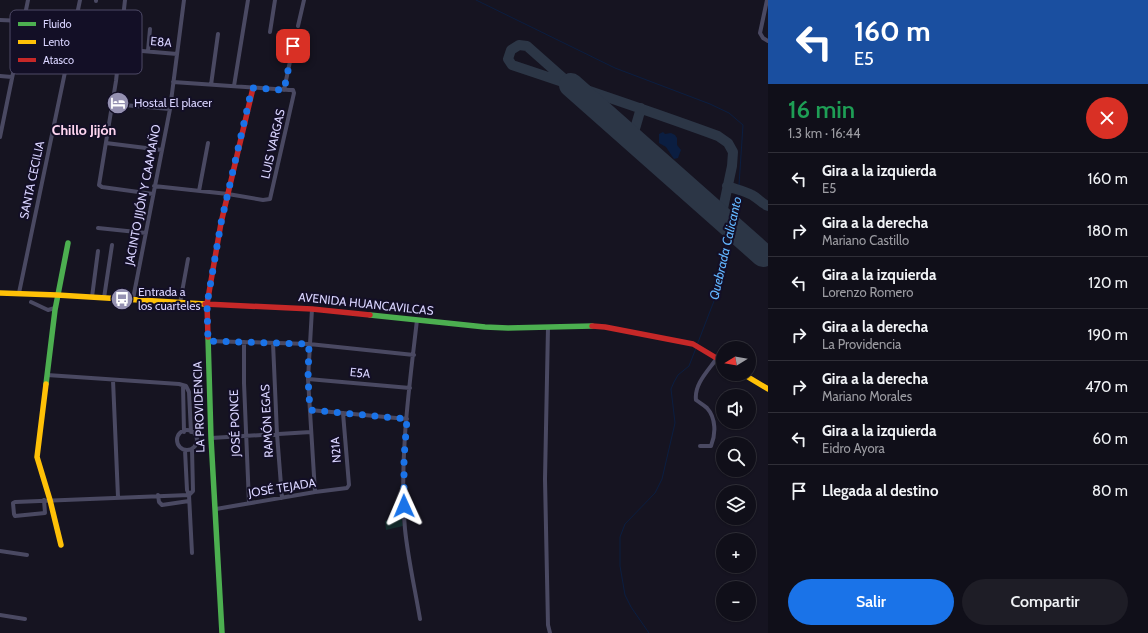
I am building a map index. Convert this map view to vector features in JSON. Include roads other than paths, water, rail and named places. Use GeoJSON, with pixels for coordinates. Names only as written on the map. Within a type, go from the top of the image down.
{"type":"FeatureCollection","features":[{"type":"Feature","properties":{"kind":"street"},"geometry":{"type":"LineString","coordinates":[[26,10],[28,0]]}},
{"type":"Feature","properties":{"kind":"street","name":"SANTA CECILIA"},"geometry":{"type":"LineString","coordinates":[[78,10],[80,0]]}},
{"type":"Feature","properties":{"kind":"street"},"geometry":{"type":"LineString","coordinates":[[124,10],[125,0]]}},
{"type":"Feature","properties":{"kind":"street","name":"JACINTO JIJÓN Y CAAMAÑO"},"geometry":{"type":"LineString","coordinates":[[133,299],[170,109],[184,0]]}},
{"type":"Feature","properties":{"kind":"street"},"geometry":{"type":"LineString","coordinates":[[234,86],[248,0]]}},
{"type":"Feature","properties":{"kind":"street"},"geometry":{"type":"LineString","coordinates":[[270,32],[275,0]]}},
{"type":"Feature","properties":{"kind":"street"},"geometry":{"type":"LineString","coordinates":[[298,26],[304,0]]}},
{"type":"Feature","properties":{"kind":"street"},"geometry":{"type":"LineString","coordinates":[[767,0],[760,33],[763,38],[768,41]]}},
{"type":"Feature","properties":{"kind":"street"},"geometry":{"type":"LineString","coordinates":[[0,20],[10,20]]}},
{"type":"Feature","properties":{"kind":"street"},"geometry":{"type":"LineString","coordinates":[[148,51],[150,29]]}},
{"type":"Feature","properties":{"kind":"street"},"geometry":{"type":"LineString","coordinates":[[211,85],[218,34]]}},
{"type":"Feature","properties":{"kind":"street"},"geometry":{"type":"LineString","coordinates":[[174,82],[284,90],[293,46]]}},
{"type":"Feature","properties":{"kind":"street","name":"E8A"},"geometry":{"type":"LineString","coordinates":[[142,51],[177,54]]}},
{"type":"Feature","properties":{"kind":"street"},"geometry":{"type":"LineString","coordinates":[[0,137],[13,74]]}},
{"type":"Feature","properties":{"kind":"street","name":"SANTA CECILIA"},"geometry":{"type":"LineString","coordinates":[[19,293],[65,74]]}},
{"type":"Feature","properties":{"kind":"street"},"geometry":{"type":"LineString","coordinates":[[116,74],[99,185],[100,187],[153,194]]}},
{"type":"Feature","properties":{"kind":"street"},"geometry":{"type":"LineString","coordinates":[[0,76],[12,77]]}},
{"type":"Feature","properties":{"kind":"street","name":"LA PROVIDENCIA"},"geometry":{"type":"LineString","coordinates":[[222,633],[211,438],[207,304],[221,223],[252,88]]}},
{"type":"Feature","properties":{"kind":"street","name":"LUIS VARGAS"},"geometry":{"type":"LineString","coordinates":[[228,194],[263,200],[270,199],[294,93],[292,90],[284,90]]}},
{"type":"Feature","properties":{"kind":"street"},"geometry":{"type":"LineString","coordinates":[[112,104],[170,109]]}},
{"type":"Feature","properties":{"kind":"street"},"geometry":{"type":"LineString","coordinates":[[106,143],[162,150]]}},
{"type":"Feature","properties":{"kind":"street"},"geometry":{"type":"LineString","coordinates":[[199,191],[208,143]]}},
{"type":"Feature","properties":{"kind":"street"},"geometry":{"type":"LineString","coordinates":[[154,186],[228,194]]}},
{"type":"Feature","properties":{"kind":"street"},"geometry":{"type":"LineString","coordinates":[[98,228],[146,233]]}},
{"type":"Feature","properties":{"kind":"street"},"geometry":{"type":"LineString","coordinates":[[60,545],[37,457],[57,294],[68,243]]}},
{"type":"Feature","properties":{"kind":"street"},"geometry":{"type":"LineString","coordinates":[[104,298],[112,245]]}},
{"type":"Feature","properties":{"kind":"street"},"geometry":{"type":"LineString","coordinates":[[92,297],[98,252]]}},
{"type":"Feature","properties":{"kind":"street"},"geometry":{"type":"LineString","coordinates":[[180,302],[188,259]]}},
{"type":"Feature","properties":{"kind":"street","name":"AVENIDA HUANCAVILCAS"},"geometry":{"type":"LineString","coordinates":[[0,293],[57,294],[104,298],[312,309],[485,327],[605,327],[693,344],[716,357]]}},
{"type":"Feature","properties":{"kind":"street"},"geometry":{"type":"LineString","coordinates":[[31,302],[48,310],[55,308]]}},
{"type":"Feature","properties":{"kind":"street"},"geometry":{"type":"LineString","coordinates":[[312,309],[308,379],[316,492]]}},
{"type":"Feature","properties":{"kind":"street"},"geometry":{"type":"LineString","coordinates":[[417,320],[404,458],[404,495],[405,528],[420,619]]}},
{"type":"Feature","properties":{"kind":"street"},"geometry":{"type":"LineString","coordinates":[[548,327],[545,479],[548,625],[550,633]]}},
{"type":"Feature","properties":{"kind":"street"},"geometry":{"type":"LineString","coordinates":[[208,341],[309,344],[414,355]]}},
{"type":"Feature","properties":{"kind":"street","name":"JOSÉ PONCE"},"geometry":{"type":"LineString","coordinates":[[244,342],[249,503]]}},
{"type":"Feature","properties":{"kind":"street","name":"RAMÓN EGAS"},"geometry":{"type":"LineString","coordinates":[[273,343],[277,434],[282,498]]}},
{"type":"Feature","properties":{"kind":"street"},"geometry":{"type":"LineString","coordinates":[[700,446],[711,446],[714,438],[715,426],[708,408],[696,400],[696,391],[698,385],[716,359]]}},
{"type":"Feature","properties":{"kind":"street"},"geometry":{"type":"LineString","coordinates":[[47,375],[186,386],[189,392],[191,432]]}},
{"type":"Feature","properties":{"kind":"street","name":"E5A"},"geometry":{"type":"LineString","coordinates":[[308,379],[410,388]]}},
{"type":"Feature","properties":{"kind":"street"},"geometry":{"type":"LineString","coordinates":[[113,380],[118,497]]}},
{"type":"Feature","properties":{"kind":"street"},"geometry":{"type":"LineString","coordinates":[[755,381],[768,389]]}},
{"type":"Feature","properties":{"kind":"street"},"geometry":{"type":"LineString","coordinates":[[183,385],[184,432]]}},
{"type":"Feature","properties":{"kind":"street"},"geometry":{"type":"LineString","coordinates":[[310,410],[407,419]]}},
{"type":"Feature","properties":{"kind":"street","name":"N21A"},"geometry":{"type":"LineString","coordinates":[[343,413],[349,484]]}},
{"type":"Feature","properties":{"kind":"street"},"geometry":{"type":"LineString","coordinates":[[47,500],[45,513],[15,516],[14,514],[14,502],[47,500],[158,495],[189,495],[193,491],[192,449],[195,447],[197,440],[196,436],[191,432],[184,432],[180,434],[178,441],[179,445],[184,450],[187,490],[189,495],[192,553]]}},
{"type":"Feature","properties":{"kind":"street"},"geometry":{"type":"LineString","coordinates":[[211,438],[311,432]]}},
{"type":"Feature","properties":{"kind":"street"},"geometry":{"type":"LineString","coordinates":[[184,450],[192,449]]}},
{"type":"Feature","properties":{"kind":"street","name":"JOSÉ TEJADA"},"geometry":{"type":"LineString","coordinates":[[216,509],[347,488],[349,484]]}},
{"type":"Feature","properties":{"kind":"street"},"geometry":{"type":"LineString","coordinates":[[158,495],[158,502],[160,504],[189,501]]}},
{"type":"Feature","properties":{"kind":"street"},"geometry":{"type":"LineString","coordinates":[[0,551],[27,555]]}},
{"type":"Feature","properties":{"kind":"street"},"geometry":{"type":"LineString","coordinates":[[0,615],[25,620]]}},
{"type":"Feature","properties":{"kind":"water"},"geometry":{"type":"Polygon","coordinates":[[[663,132],[665,134],[671,133],[677,138],[677,145],[681,150],[678,158],[674,159],[666,147],[659,143],[659,134],[663,132]]]}},
{"type":"Feature","properties":{"kind":"waterway","name":"Quebrada Calicanto"},"geometry":{"type":"LineString","coordinates":[[476,0],[615,68],[710,104],[729,113],[743,125],[738,200],[719,288],[697,345]]}},
{"type":"Feature","properties":{"kind":"waterway","name":"Quebrada Calicanto"},"geometry":{"type":"LineString","coordinates":[[649,633],[631,607],[625,595],[620,566],[620,537],[625,524],[655,493],[662,479],[675,423],[671,389],[678,375],[689,366],[696,348]]}},
{"type":"Feature","properties":{"kind":"place","name":"Hostal El placer"},"geometry":{"type":"Point","coordinates":[118,103]}},
{"type":"Feature","properties":{"kind":"place","name":"Entrada a los cuarteles"},"geometry":{"type":"Point","coordinates":[122,299]}},
{"type":"Feature","properties":{"kind":"district","name":"Chillo Jijón"},"geometry":{"type":"Point","coordinates":[84,130]}}]}
